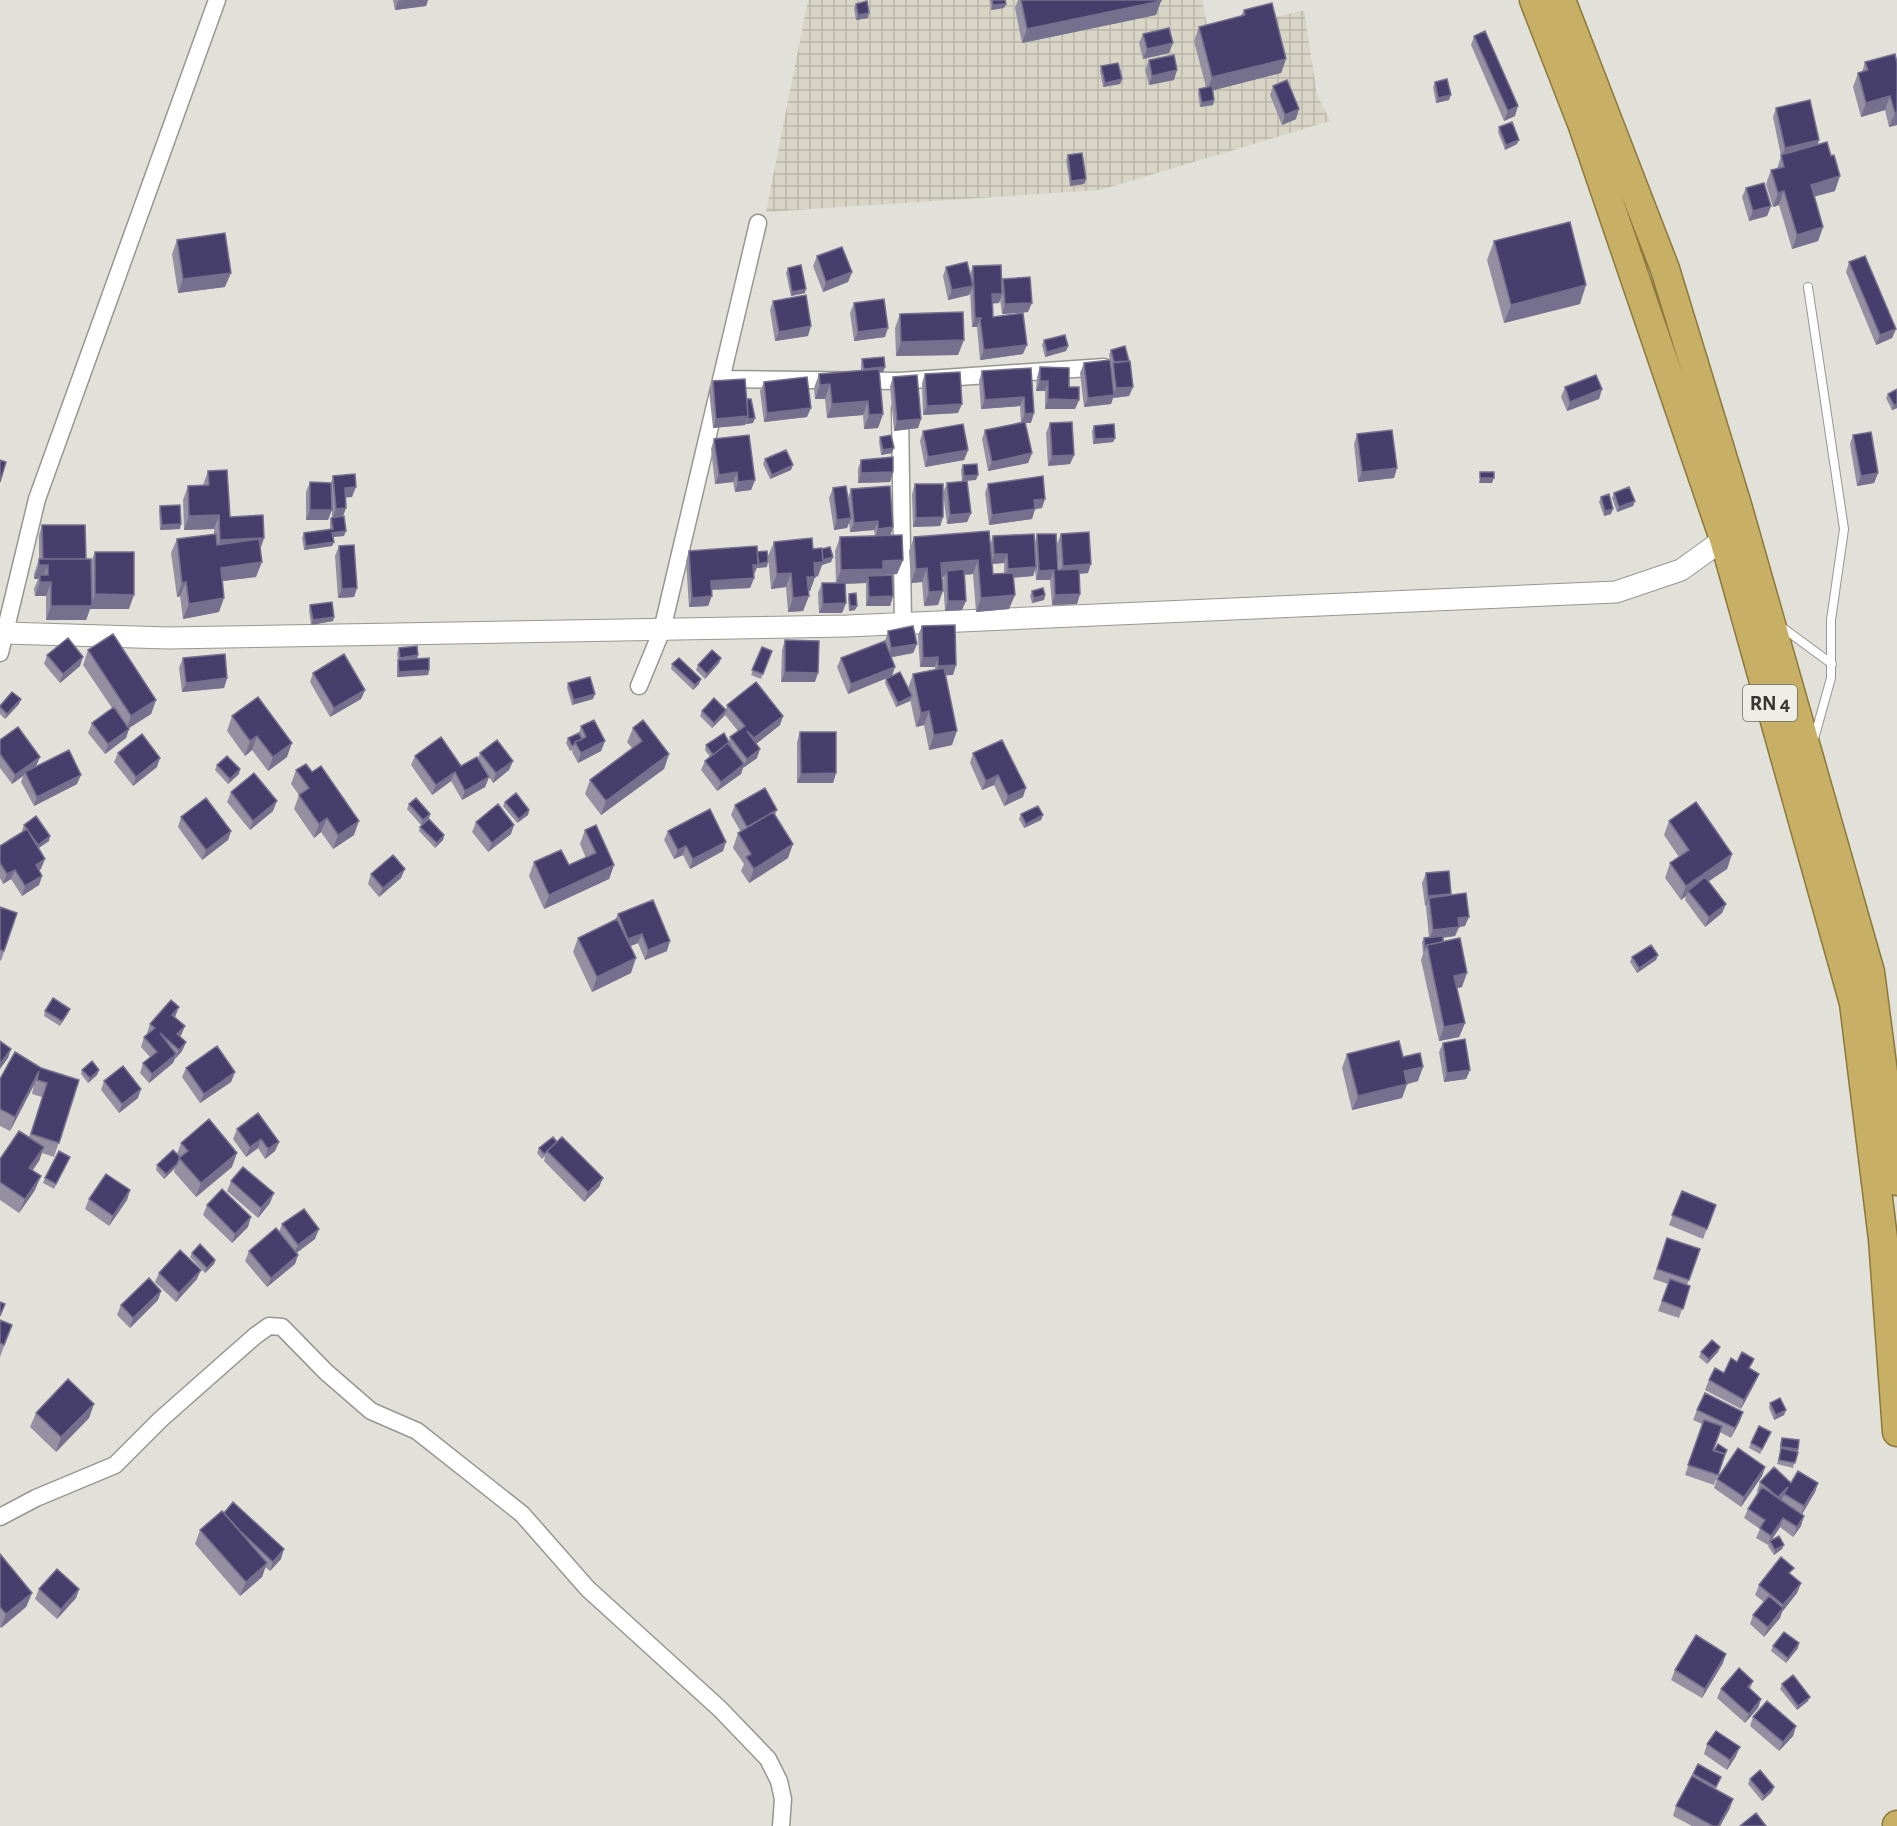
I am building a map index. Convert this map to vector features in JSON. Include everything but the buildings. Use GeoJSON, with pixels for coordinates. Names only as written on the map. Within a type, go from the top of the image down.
{"type":"FeatureCollection","features":[{"type":"Feature","properties":{"kind":"highway","name":"RN 4"},"geometry":{"type":"LineString","coordinates":[[1534,0],[1583,126],[1724,539],[1854,1003],[1883,1239],[1897,1432]]}},
{"type":"Feature","properties":{"kind":"highway","name":"RN 4"},"geometry":{"type":"LineString","coordinates":[[1561,0],[1665,269],[1870,972],[1897,1181]]}},
{"type":"Feature","properties":{"kind":"street"},"geometry":{"type":"LineString","coordinates":[[217,0],[37,499],[2,639],[662,630],[903,624],[1616,592],[1681,570],[1724,539]]}},
{"type":"Feature","properties":{"kind":"street"},"geometry":{"type":"LineString","coordinates":[[639,686],[662,630],[758,222]]}},
{"type":"Feature","properties":{"kind":"street"},"geometry":{"type":"LineString","coordinates":[[721,379],[899,381],[1118,366]]}},
{"type":"Feature","properties":{"kind":"street"},"geometry":{"type":"LineString","coordinates":[[899,381],[903,624]]}},
{"type":"Feature","properties":{"kind":"street"},"geometry":{"type":"LineString","coordinates":[[0,1517],[115,1465],[161,1419],[255,1336],[269,1326],[282,1327],[326,1372],[371,1410],[417,1431],[522,1514],[588,1588],[720,1709],[772,1766],[779,1781],[783,1799],[781,1826]]}},
{"type":"Feature","properties":{"kind":"lane"},"geometry":{"type":"LineString","coordinates":[[1808,287],[1844,510],[1843,548],[1830,632],[1832,664],[1828,691],[1808,757]]}},
{"type":"Feature","properties":{"kind":"lane"},"geometry":{"type":"LineString","coordinates":[[1768,617],[1832,664]]}},
{"type":"Feature","properties":{"kind":"shaded area"},"geometry":{"type":"Polygon","coordinates":[[[808,0],[1202,0],[1209,34],[1304,10],[1317,94],[1330,121],[1100,190],[766,212],[808,0]]]}}]}
